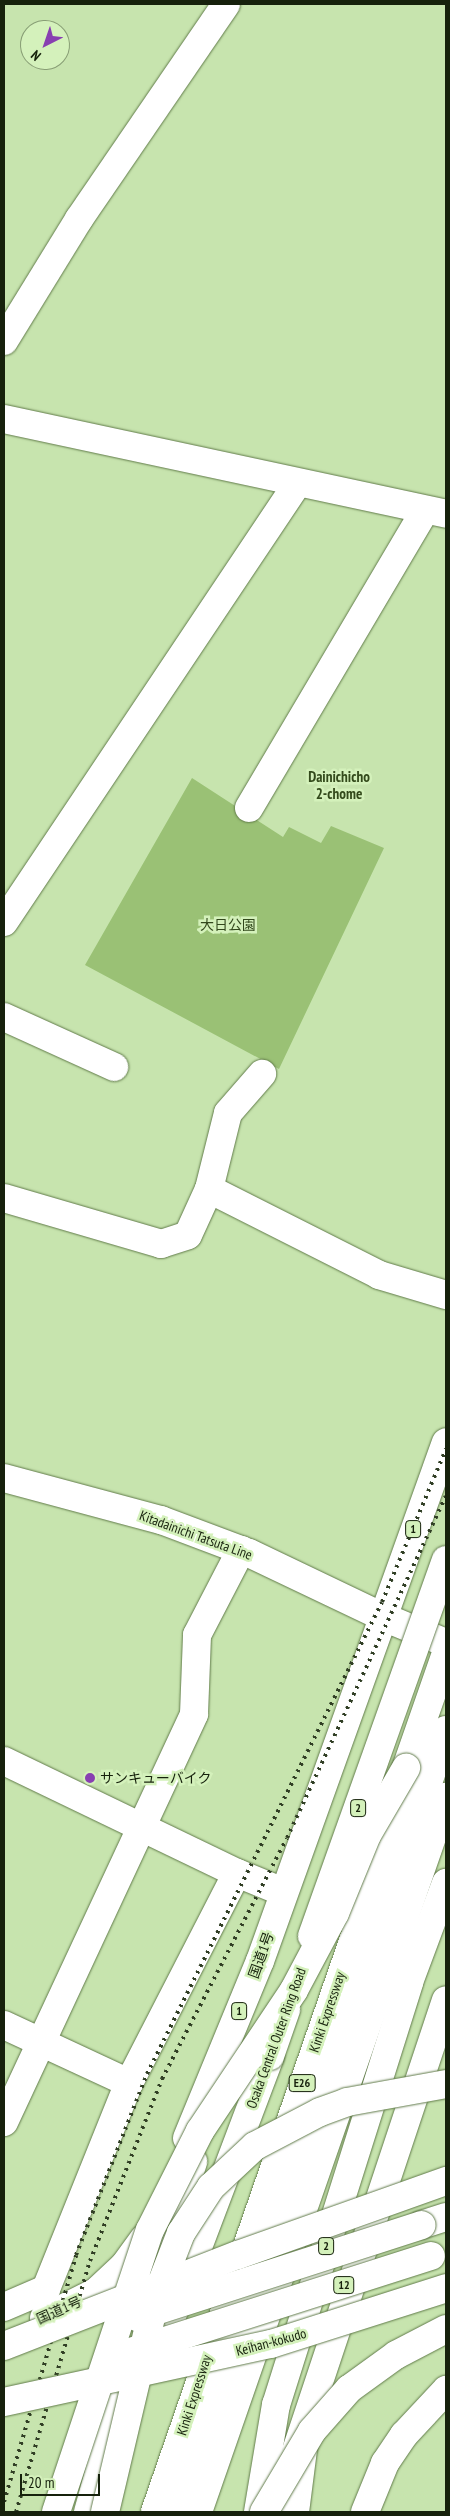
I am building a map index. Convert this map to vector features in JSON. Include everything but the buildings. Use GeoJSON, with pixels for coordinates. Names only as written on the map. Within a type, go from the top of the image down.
{"type":"FeatureCollection","features":[{"type":"Feature","properties":{"kind":"main road"},"geometry":{"type":"LineString","coordinates":[[4,341],[79,219],[226,4]]}},
{"type":"Feature","properties":{"kind":"main road"},"geometry":{"type":"LineString","coordinates":[[4,419],[297,484],[436,512],[249,808]]}},
{"type":"Feature","properties":{"kind":"main road"},"geometry":{"type":"LineString","coordinates":[[4,922],[297,484]]}},
{"type":"Feature","properties":{"kind":"main road"},"geometry":{"type":"LineString","coordinates":[[4,1017],[114,1067]]}},
{"type":"Feature","properties":{"kind":"main road"},"geometry":{"type":"LineString","coordinates":[[4,1198],[161,1244],[188,1235],[209,1189],[226,1119],[262,1074]]}},
{"type":"Feature","properties":{"kind":"main road"},"geometry":{"type":"LineString","coordinates":[[209,1189],[379,1275],[446,1295]]}},
{"type":"Feature","properties":{"kind":"main road","name":"1"},"geometry":{"type":"LineString","coordinates":[[380,1616],[446,1442]]}},
{"type":"Feature","properties":{"kind":"main road","name":"Kitadainichi Tatsuta Line"},"geometry":{"type":"LineString","coordinates":[[4,1478],[161,1520],[241,1550],[380,1616]]}},
{"type":"Feature","properties":{"kind":"main road"},"geometry":{"type":"LineString","coordinates":[[4,2122],[194,1714],[197,1635],[241,1550]]}},
{"type":"Feature","properties":{"kind":"main road","name":"Osaka Central Outer Ring Road"},"geometry":{"type":"LineString","coordinates":[[99,2512],[270,2056],[446,1560]]}},
{"type":"Feature","properties":{"kind":"main road"},"geometry":{"type":"LineString","coordinates":[[380,1616],[446,1643]]}},
{"type":"Feature","properties":{"kind":"main road","name":"国道1号"},"geometry":{"type":"LineString","coordinates":[[4,2332],[63,2311],[96,2292],[124,2266],[143,2241],[260,1962],[380,1616]]}},
{"type":"Feature","properties":{"kind":"main road","name":"Kinki Expressway"},"geometry":{"type":"LineString","coordinates":[[156,2512],[387,1843],[406,1768],[446,1653]]}},
{"type":"Feature","properties":{"kind":"main road"},"geometry":{"type":"LineString","coordinates":[[172,2512],[198,2461],[446,1730]]}},
{"type":"Feature","properties":{"kind":"main road"},"geometry":{"type":"LineString","coordinates":[[4,1761],[143,1826],[237,1873],[283,1892]]}},
{"type":"Feature","properties":{"kind":"main road"},"geometry":{"type":"LineString","coordinates":[[56,2512],[150,2230],[200,2132],[298,1983],[335,1913],[366,1835],[406,1768]]}},
{"type":"Feature","properties":{"kind":"main road"},"geometry":{"type":"LineString","coordinates":[[198,2512],[446,1797]]}},
{"type":"Feature","properties":{"kind":"main road"},"geometry":{"type":"LineString","coordinates":[[4,2307],[46,2289],[129,2082],[237,1873]]}},
{"type":"Feature","properties":{"kind":"main road","name":"2"},"geometry":{"type":"LineString","coordinates":[[258,2512],[276,2405],[409,1982],[446,1883]]}},
{"type":"Feature","properties":{"kind":"main road"},"geometry":{"type":"LineString","coordinates":[[88,2512],[162,2258],[260,1962]]}},
{"type":"Feature","properties":{"kind":"main road"},"geometry":{"type":"LineString","coordinates":[[278,2512],[308,2413],[446,2000]]}},
{"type":"Feature","properties":{"kind":"main road"},"geometry":{"type":"LineString","coordinates":[[4,2025],[129,2082]]}},
{"type":"Feature","properties":{"kind":"main road"},"geometry":{"type":"LineString","coordinates":[[105,2512],[155,2300],[181,2233],[211,2188],[255,2146],[320,2112],[347,2102],[446,2084]]}},
{"type":"Feature","properties":{"kind":"main road"},"geometry":{"type":"LineString","coordinates":[[4,2346],[238,2255],[446,2181]]}},
{"type":"Feature","properties":{"kind":"main road"},"geometry":{"type":"LineString","coordinates":[[4,2357],[246,2283],[446,2217]]}},
{"type":"Feature","properties":{"kind":"main road","name":"12"},"geometry":{"type":"LineString","coordinates":[[4,2391],[257,2314],[438,2254]]}},
{"type":"Feature","properties":{"kind":"main road","name":"Keihan-kokudo"},"geometry":{"type":"LineString","coordinates":[[4,2402],[271,2344],[446,2288]]}},
{"type":"Feature","properties":{"kind":"main road"},"geometry":{"type":"LineString","coordinates":[[264,2512],[306,2439],[349,2389],[396,2355],[446,2329]]}},
{"type":"Feature","properties":{"kind":"main road"},"geometry":{"type":"LineString","coordinates":[[365,2512],[385,2463],[404,2435],[446,2390]]}},
{"type":"Feature","properties":{"kind":"main road"},"geometry":{"type":"LineString","coordinates":[[295,2512],[308,2413]]}},
{"type":"Feature","properties":{"kind":"green space","name":"大日公園"},"geometry":{"type":"Polygon","coordinates":[[[192,778],[283,837],[289,827],[321,843],[331,826],[384,848],[279,1069],[85,965],[192,778]]]}},
{"type":"Feature","properties":{"kind":"railway"},"geometry":{"type":"LineString","coordinates":[[4,2502],[76,2255],[147,2074],[382,1602],[446,1449]]}},
{"type":"Feature","properties":{"kind":"railway"},"geometry":{"type":"LineString","coordinates":[[16,2512],[90,2261],[162,2079],[287,1838],[446,1496]]}},
{"type":"Feature","properties":{"kind":"place","name":"サンキューバイク"},"geometry":{"type":"Point","coordinates":[90,1778]}},
{"type":"Feature","properties":{"kind":"district","name":"Dainichicho 2-chome"},"geometry":{"type":"Point","coordinates":[339,784]}}]}
